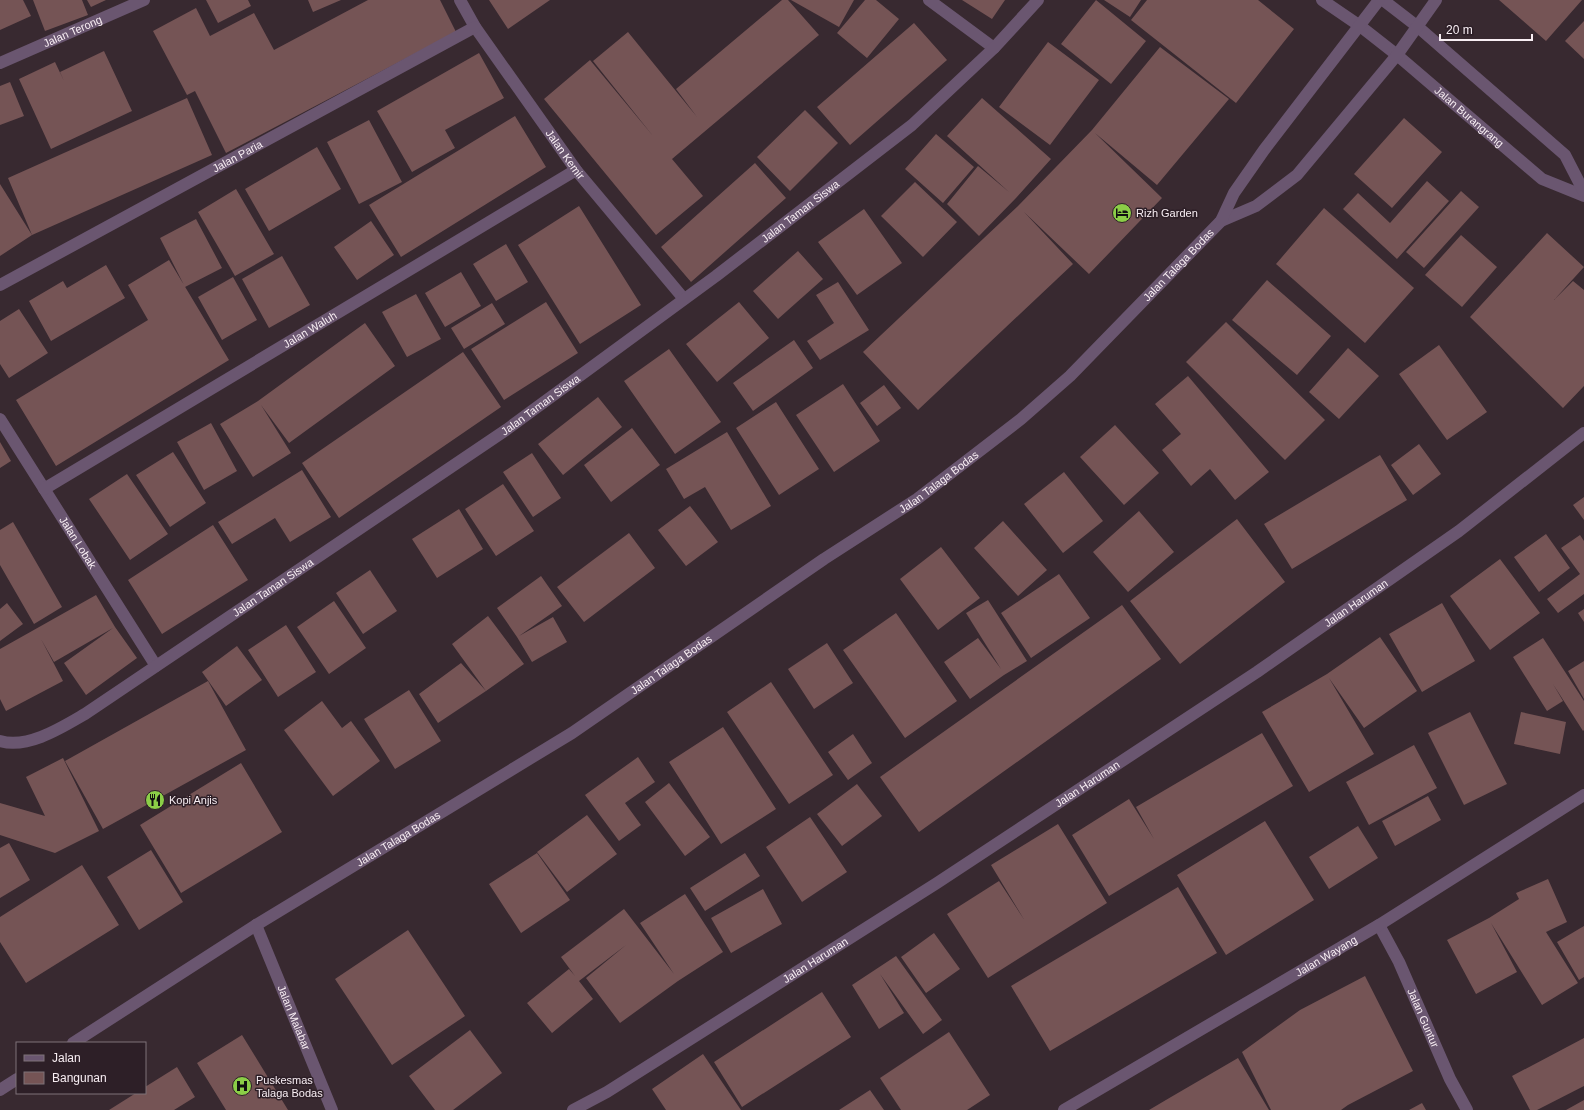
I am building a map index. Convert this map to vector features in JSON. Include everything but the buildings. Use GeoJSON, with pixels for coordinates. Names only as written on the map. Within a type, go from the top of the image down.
{"type":"FeatureCollection","features":[{"type":"Feature","properties":{"kind":"street","name":"Jalan Terong"},"geometry":{"type":"LineString","coordinates":[[0,63],[144,0]]}},
{"type":"Feature","properties":{"kind":"street","name":"Jalan Kemir"},"geometry":{"type":"LineString","coordinates":[[460,0],[475,27],[576,170],[684,299]]}},
{"type":"Feature","properties":{"kind":"street"},"geometry":{"type":"LineString","coordinates":[[929,0],[994,48]]}},
{"type":"Feature","properties":{"kind":"street","name":"Jalan Taman Siswa"},"geometry":{"type":"LineString","coordinates":[[0,741],[19,743],[54,732],[85,714],[506,430],[684,299],[912,125],[994,48],[1038,0]]}},
{"type":"Feature","properties":{"kind":"street","name":"Jalan Burangrang"},"geometry":{"type":"LineString","coordinates":[[1322,0],[1360,26],[1397,55],[1542,179],[1584,196]]}},
{"type":"Feature","properties":{"kind":"street","name":"Jalan Talaga Bodas"},"geometry":{"type":"LineString","coordinates":[[75,1042],[256,925],[572,733],[824,559],[916,499],[1021,419],[1070,376],[1221,222],[1234,193],[1264,150],[1379,0]]}},
{"type":"Feature","properties":{"kind":"street"},"geometry":{"type":"LineString","coordinates":[[1383,0],[1418,27],[1565,155],[1584,192]]}},
{"type":"Feature","properties":{"kind":"street","name":"Jalan Talaga Bodas"},"geometry":{"type":"LineString","coordinates":[[1221,222],[1256,206],[1297,175],[1397,55],[1436,0]]}},
{"type":"Feature","properties":{"kind":"street","name":"Jalan Paria"},"geometry":{"type":"LineString","coordinates":[[0,285],[475,27]]}},
{"type":"Feature","properties":{"kind":"street","name":"Jalan Waluh"},"geometry":{"type":"LineString","coordinates":[[44,489],[576,170]]}},
{"type":"Feature","properties":{"kind":"street","name":"Jalan Lobak"},"geometry":{"type":"LineString","coordinates":[[0,419],[156,666]]}},
{"type":"Feature","properties":{"kind":"street","name":"Jalan Haruman"},"geometry":{"type":"LineString","coordinates":[[573,1110],[614,1087],[937,883],[1257,672],[1459,531],[1584,433]]}},
{"type":"Feature","properties":{"kind":"street","name":"Jalan Wayang"},"geometry":{"type":"LineString","coordinates":[[1064,1110],[1379,925],[1584,796]]}},
{"type":"Feature","properties":{"kind":"street","name":"Jalan Malabar"},"geometry":{"type":"LineString","coordinates":[[256,925],[332,1110]]}},
{"type":"Feature","properties":{"kind":"street","name":"Jalan Guntur"},"geometry":{"type":"LineString","coordinates":[[1379,925],[1399,962],[1450,1079],[1467,1110]]}},
{"type":"Feature","properties":{"kind":"street"},"geometry":{"type":"LineString","coordinates":[[0,1090],[16,1080]]}},
{"type":"Feature","properties":{"kind":"place","name":"Rizh Garden"},"geometry":{"type":"Point","coordinates":[1122,213]}},
{"type":"Feature","properties":{"kind":"place","name":"Kopi Anjis"},"geometry":{"type":"Point","coordinates":[155,800]}},
{"type":"Feature","properties":{"kind":"place","name":"Puskesmas Talaga Bodas"},"geometry":{"type":"Point","coordinates":[242,1086]}}]}
